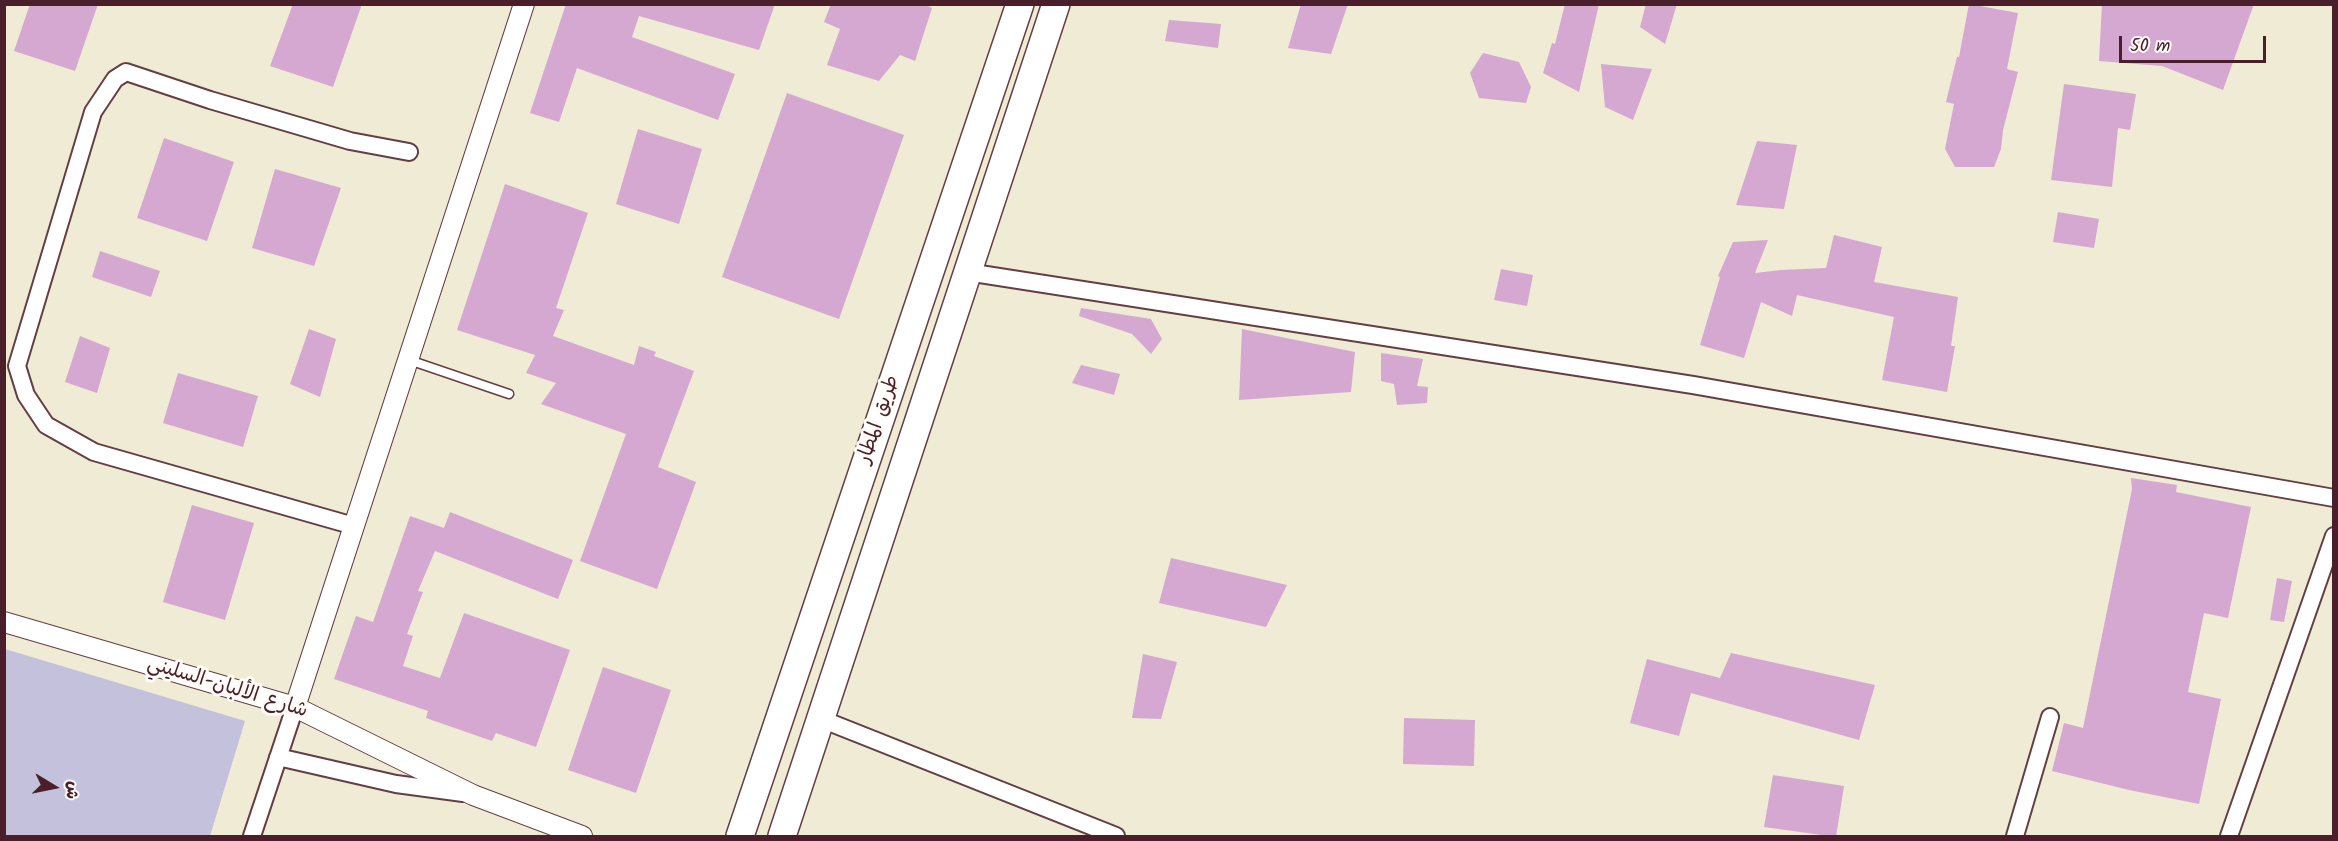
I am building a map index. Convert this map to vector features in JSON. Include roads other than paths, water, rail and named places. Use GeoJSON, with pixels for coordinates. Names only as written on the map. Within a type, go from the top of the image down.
{"type":"FeatureCollection","features":[{"type":"Feature","properties":{"kind":"highway","name":"طريق المطار"},"geometry":{"type":"LineString","coordinates":[[740,837],[1020,4]]}},
{"type":"Feature","properties":{"kind":"highway","name":"طريق المطار"},"geometry":{"type":"LineString","coordinates":[[782,837],[1056,4]]}},
{"type":"Feature","properties":{"kind":"street"},"geometry":{"type":"LineString","coordinates":[[252,837],[524,4]]}},
{"type":"Feature","properties":{"kind":"street"},"geometry":{"type":"LineString","coordinates":[[354,526],[94,452],[46,425],[26,395],[17,366],[93,112],[115,80],[126,72],[210,100],[350,141],[409,152]]}},
{"type":"Feature","properties":{"kind":"street"},"geometry":{"type":"LineString","coordinates":[[968,272],[1693,385],[2334,498]]}},
{"type":"Feature","properties":{"kind":"street"},"geometry":{"type":"LineString","coordinates":[[2229,837],[2334,536]]}},
{"type":"Feature","properties":{"kind":"street","name":"شارع الألبان-السليني"},"geometry":{"type":"LineString","coordinates":[[4,622],[295,707],[473,795],[582,837]]}},
{"type":"Feature","properties":{"kind":"street"},"geometry":{"type":"LineString","coordinates":[[2015,837],[2050,717]]}},
{"type":"Feature","properties":{"kind":"street"},"geometry":{"type":"LineString","coordinates":[[821,719],[1116,837]]}},
{"type":"Feature","properties":{"kind":"street","name":"شارع الألبان-السليني"},"geometry":{"type":"LineString","coordinates":[[278,757],[396,784],[473,795]]}},
{"type":"Feature","properties":{"kind":"lane"},"geometry":{"type":"LineString","coordinates":[[408,360],[509,394]]}}]}
